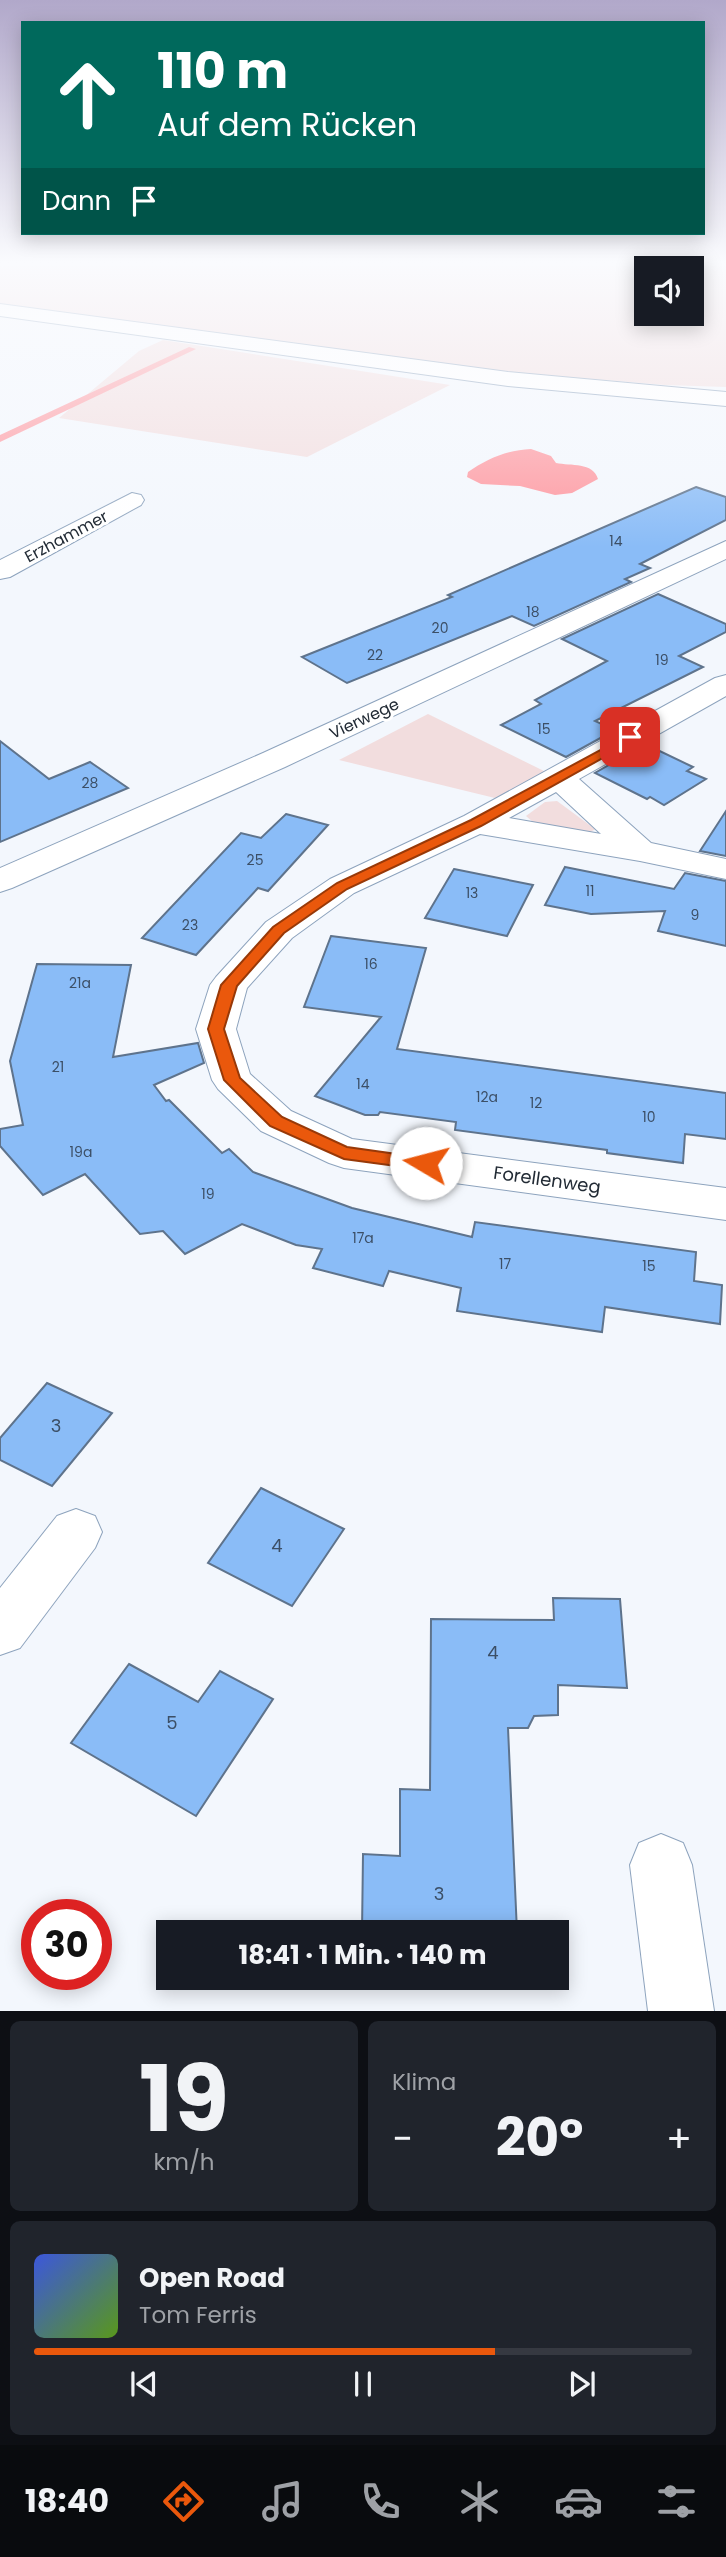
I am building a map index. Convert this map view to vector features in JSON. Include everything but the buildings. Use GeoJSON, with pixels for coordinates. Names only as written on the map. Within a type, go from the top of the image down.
{"type":"FeatureCollection","features":[{"type":"Feature","properties":{"kind":"street"},"geometry":{"type":"LineString","coordinates":[[360,359],[508,379],[726,399]]}},
{"type":"Feature","properties":{"kind":"street","name":"Erzhammer"},"geometry":{"type":"LineString","coordinates":[[0,571],[132,500]]}},
{"type":"Feature","properties":{"kind":"street","name":"Vierwege"},"geometry":{"type":"LineString","coordinates":[[0,881],[274,760],[726,549]]}},
{"type":"Feature","properties":{"kind":"street","name":"Forellenweg"},"geometry":{"type":"LineString","coordinates":[[726,684],[489,816],[342,886],[279,930],[229,985],[216,1029],[232,1080],[276,1121],[344,1153],[726,1204]]}},
{"type":"Feature","properties":{"kind":"street"},"geometry":{"type":"LineString","coordinates":[[558,777],[640,851]]}},
{"type":"Feature","properties":{"kind":"street"},"geometry":{"type":"LineString","coordinates":[[489,816],[726,869]]}},
{"type":"Feature","properties":{"kind":"street"},"geometry":{"type":"LineString","coordinates":[[0,1630],[76,1532]]}},
{"type":"Feature","properties":{"kind":"street"},"geometry":{"type":"LineString","coordinates":[[661,1865],[681,2011]]}},
{"type":"Feature","properties":{"kind":"shaded area"},"geometry":{"type":"Polygon","coordinates":[[[130,359],[283,359],[450,385],[307,457],[59,418],[130,359]]]}},
{"type":"Feature","properties":{"kind":"shaded area"},"geometry":{"type":"Polygon","coordinates":[[[395,359],[726,359],[726,387],[665,385],[468,369],[395,359]]]}},
{"type":"Feature","properties":{"kind":"shaded area"},"geometry":{"type":"Polygon","coordinates":[[[531,449],[551,456],[556,463],[586,467],[598,479],[572,493],[555,495],[520,486],[481,484],[467,477],[468,472],[490,459],[531,449]]]}},
{"type":"Feature","properties":{"kind":"shaded area"},"geometry":{"type":"Polygon","coordinates":[[[428,714],[546,772],[499,799],[339,760],[428,714]]]}},
{"type":"Feature","properties":{"kind":"shaded area"},"geometry":{"type":"Polygon","coordinates":[[[557,801],[595,829],[590,832],[533,822],[526,816],[545,802],[557,801]]]}},
{"type":"Feature","properties":{"kind":"waterway"},"geometry":{"type":"LineString","coordinates":[[0,439],[171,359]]}},
{"type":"Feature","properties":{"kind":"route"},"geometry":{"type":"LineString","coordinates":[[426,1163],[344,1153],[276,1121],[232,1080],[216,1029],[229,985],[279,930],[342,886],[476,823],[630,737]]}}]}
